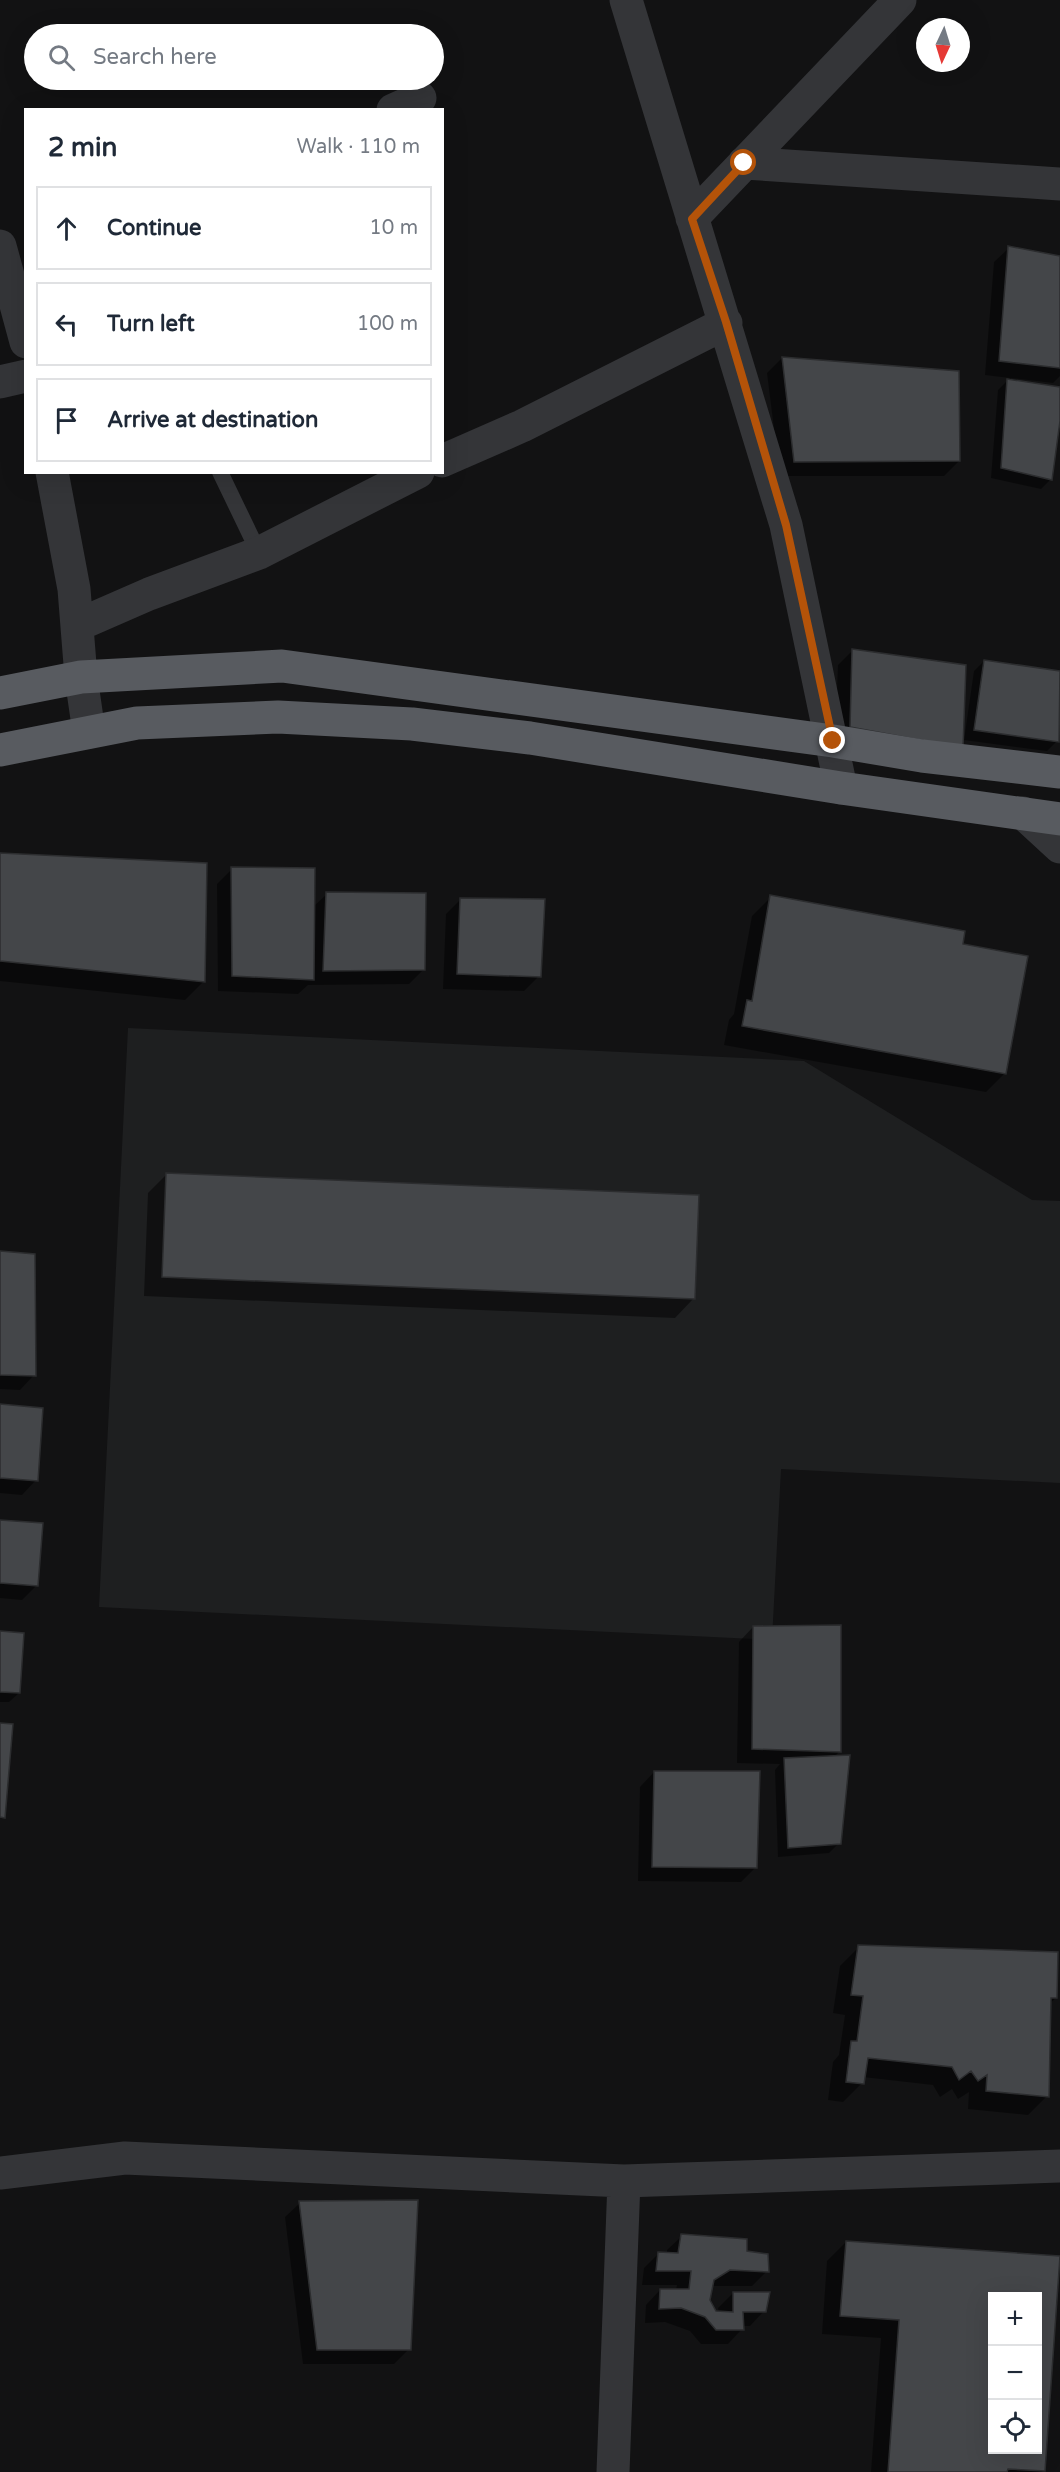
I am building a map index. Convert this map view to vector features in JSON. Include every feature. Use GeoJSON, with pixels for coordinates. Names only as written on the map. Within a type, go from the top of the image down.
{"type":"FeatureCollection","features":[{"type":"Feature","properties":{"kind":"highway"},"geometry":{"type":"LineString","coordinates":[[0,693],[81,677],[282,666],[833,741],[922,756],[1060,772]]}},
{"type":"Feature","properties":{"kind":"highway"},"geometry":{"type":"LineString","coordinates":[[0,750],[137,723],[278,717],[412,724],[530,738],[841,788],[1060,819]]}},
{"type":"Feature","properties":{"kind":"street"},"geometry":{"type":"LineString","coordinates":[[626,0],[786,525],[841,788]]}},
{"type":"Feature","properties":{"kind":"street"},"geometry":{"type":"LineString","coordinates":[[692,219],[900,0]]}},
{"type":"Feature","properties":{"kind":"street"},"geometry":{"type":"LineString","coordinates":[[744,163],[1060,184]]}},
{"type":"Feature","properties":{"kind":"street"},"geometry":{"type":"LineString","coordinates":[[0,246],[24,335]]}},
{"type":"Feature","properties":{"kind":"street"},"geometry":{"type":"LineString","coordinates":[[444,460],[522,426],[726,322]]}},
{"type":"Feature","properties":{"kind":"street"},"geometry":{"type":"LineString","coordinates":[[0,382],[24,376]]}},
{"type":"Feature","properties":{"kind":"street"},"geometry":{"type":"LineString","coordinates":[[52,474],[74,590],[81,677],[89,732]]}},
{"type":"Feature","properties":{"kind":"street"},"geometry":{"type":"LineString","coordinates":[[78,625],[149,594],[259,553],[414,474]]}},
{"type":"Feature","properties":{"kind":"street"},"geometry":{"type":"LineString","coordinates":[[1023,813],[1060,847]]}},
{"type":"Feature","properties":{"kind":"street"},"geometry":{"type":"LineString","coordinates":[[0,2173],[125,2158],[624,2181],[1060,2166]]}},
{"type":"Feature","properties":{"kind":"street"},"geometry":{"type":"LineString","coordinates":[[613,2472],[624,2181]]}},
{"type":"Feature","properties":{"kind":"lane"},"geometry":{"type":"LineString","coordinates":[[221,474],[259,553]]}},
{"type":"Feature","properties":{"kind":"shaded area"},"geometry":{"type":"Polygon","coordinates":[[[128,1028],[804,1061],[1032,1200],[1060,1201],[1060,1483],[781,1469],[772,1640],[99,1607],[128,1028]]]}},
{"type":"Feature","properties":{"kind":"building"},"geometry":{"type":"Polygon","coordinates":[[[1008,246],[1060,256],[1060,368],[999,361],[1008,246]]]}},
{"type":"Feature","properties":{"kind":"building"},"geometry":{"type":"Polygon","coordinates":[[[782,357],[959,371],[960,461],[794,462],[782,357]]]}},
{"type":"Feature","properties":{"kind":"building"},"geometry":{"type":"Polygon","coordinates":[[[1007,379],[1060,387],[1060,421],[1052,480],[1001,468],[1007,379]]]}},
{"type":"Feature","properties":{"kind":"building"},"geometry":{"type":"Polygon","coordinates":[[[852,649],[966,665],[963,748],[850,727],[852,649]]]}},
{"type":"Feature","properties":{"kind":"building"},"geometry":{"type":"Polygon","coordinates":[[[984,660],[1060,671],[1059,742],[974,730],[984,660]]]}},
{"type":"Feature","properties":{"kind":"building"},"geometry":{"type":"Polygon","coordinates":[[[0,853],[207,863],[205,982],[0,961],[0,853]]]}},
{"type":"Feature","properties":{"kind":"building"},"geometry":{"type":"Polygon","coordinates":[[[231,867],[315,868],[314,980],[232,976],[231,867]]]}},
{"type":"Feature","properties":{"kind":"building"},"geometry":{"type":"Polygon","coordinates":[[[326,892],[426,893],[425,970],[323,971],[326,892]]]}},
{"type":"Feature","properties":{"kind":"building"},"geometry":{"type":"Polygon","coordinates":[[[770,895],[965,931],[963,944],[1028,956],[1006,1074],[742,1026],[747,1000],[752,1001],[770,895]]]}},
{"type":"Feature","properties":{"kind":"building"},"geometry":{"type":"Polygon","coordinates":[[[460,898],[545,899],[541,977],[457,974],[460,898]]]}},
{"type":"Feature","properties":{"kind":"building"},"geometry":{"type":"Polygon","coordinates":[[[166,1173],[699,1195],[695,1299],[162,1277],[166,1173]]]}},
{"type":"Feature","properties":{"kind":"building"},"geometry":{"type":"Polygon","coordinates":[[[0,1251],[35,1254],[36,1376],[0,1375],[0,1251]]]}},
{"type":"Feature","properties":{"kind":"building"},"geometry":{"type":"Polygon","coordinates":[[[0,1404],[43,1408],[38,1481],[0,1478],[0,1404]]]}},
{"type":"Feature","properties":{"kind":"building"},"geometry":{"type":"Polygon","coordinates":[[[0,1520],[43,1523],[38,1586],[0,1583],[0,1520]]]}},
{"type":"Feature","properties":{"kind":"building"},"geometry":{"type":"Polygon","coordinates":[[[841,1625],[841,1752],[752,1749],[753,1626],[841,1625]]]}},
{"type":"Feature","properties":{"kind":"building"},"geometry":{"type":"Polygon","coordinates":[[[0,1631],[24,1633],[20,1693],[0,1692],[0,1631]]]}},
{"type":"Feature","properties":{"kind":"building"},"geometry":{"type":"Polygon","coordinates":[[[0,1723],[13,1724],[5,1818],[0,1817],[0,1723]]]}},
{"type":"Feature","properties":{"kind":"building"},"geometry":{"type":"Polygon","coordinates":[[[850,1755],[841,1844],[788,1848],[784,1758],[850,1755]]]}},
{"type":"Feature","properties":{"kind":"building"},"geometry":{"type":"Polygon","coordinates":[[[654,1771],[760,1771],[757,1868],[652,1867],[654,1771]]]}},
{"type":"Feature","properties":{"kind":"building"},"geometry":{"type":"Polygon","coordinates":[[[858,1945],[1058,1952],[1057,1998],[1051,1998],[1049,2097],[986,2091],[987,2075],[978,2081],[971,2071],[959,2080],[952,2067],[868,2058],[864,2084],[846,2082],[851,2041],[857,2041],[863,1996],[851,1995],[858,1945]]]}},
{"type":"Feature","properties":{"kind":"building"},"geometry":{"type":"Polygon","coordinates":[[[418,2200],[411,2350],[317,2350],[299,2201],[418,2200]]]}},
{"type":"Feature","properties":{"kind":"building"},"geometry":{"type":"Polygon","coordinates":[[[681,2234],[747,2239],[747,2251],[768,2254],[769,2272],[730,2270],[714,2280],[710,2300],[716,2311],[733,2312],[733,2292],[770,2292],[766,2312],[743,2312],[744,2330],[716,2330],[705,2317],[681,2308],[659,2309],[660,2289],[689,2289],[691,2271],[656,2271],[658,2252],[678,2253],[681,2234]]]}},
{"type":"Feature","properties":{"kind":"building"},"geometry":{"type":"Polygon","coordinates":[[[846,2241],[1060,2256],[1045,2471],[1008,2469],[1007,2472],[888,2472],[899,2320],[840,2316],[846,2241]]]}},
{"type":"Feature","properties":{"kind":"route"},"geometry":{"type":"LineString","coordinates":[[744,163],[692,219],[726,322],[786,525],[833,741]]}}]}
